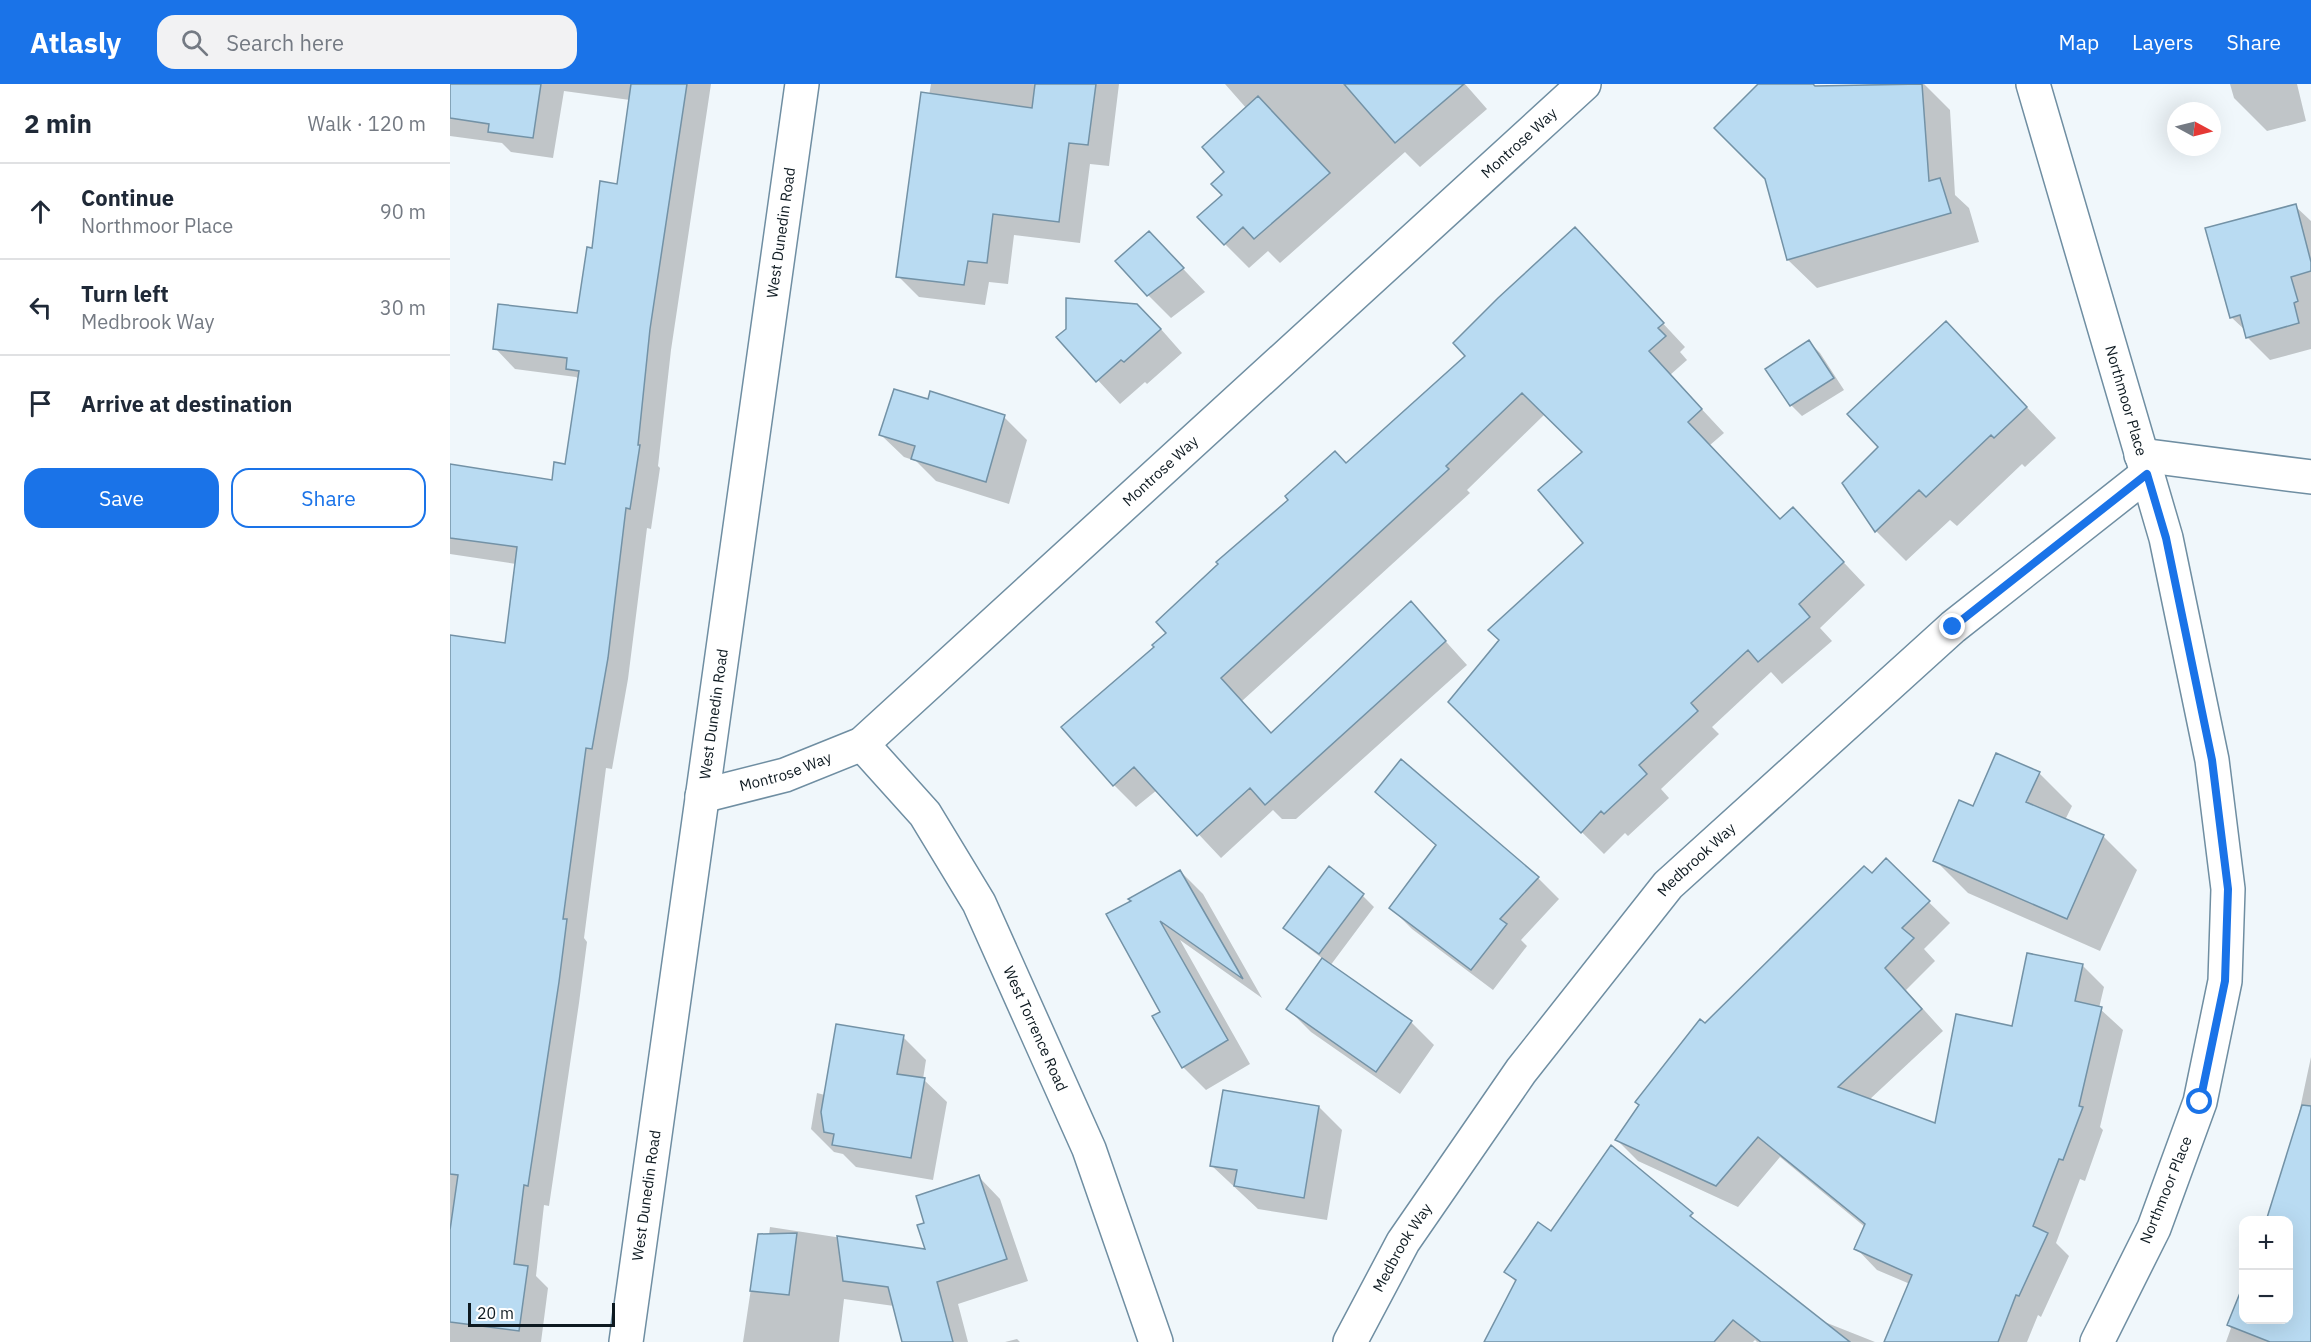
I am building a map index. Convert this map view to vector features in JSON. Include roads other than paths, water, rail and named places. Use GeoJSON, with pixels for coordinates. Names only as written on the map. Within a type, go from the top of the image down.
{"type":"FeatureCollection","features":[{"type":"Feature","properties":{"kind":"street","name":"West Dunedin Road"},"geometry":{"type":"LineString","coordinates":[[626,1342],[802,84]]}},
{"type":"Feature","properties":{"kind":"street","name":"Montrose Way"},"geometry":{"type":"LineString","coordinates":[[702,796],[785,775],[862,744],[1584,84]]}},
{"type":"Feature","properties":{"kind":"street","name":"Northmoor Place"},"geometry":{"type":"LineString","coordinates":[[2033,84],[2166,538],[2212,760],[2228,889],[2225,981],[2200,1102],[2154,1228],[2097,1342]]}},
{"type":"Feature","properties":{"kind":"street"},"geometry":{"type":"LineString","coordinates":[[2144,464],[2311,477]]}},
{"type":"Feature","properties":{"kind":"street","name":"Medbrook Way"},"geometry":{"type":"LineString","coordinates":[[1350,1342],[1403,1242],[1521,1071],[1668,885],[1953,627],[2144,464]]}},
{"type":"Feature","properties":{"kind":"street","name":"West Torrence Road"},"geometry":{"type":"LineString","coordinates":[[862,744],[925,814],[979,903],[1089,1149],[1156,1342]]}}]}
